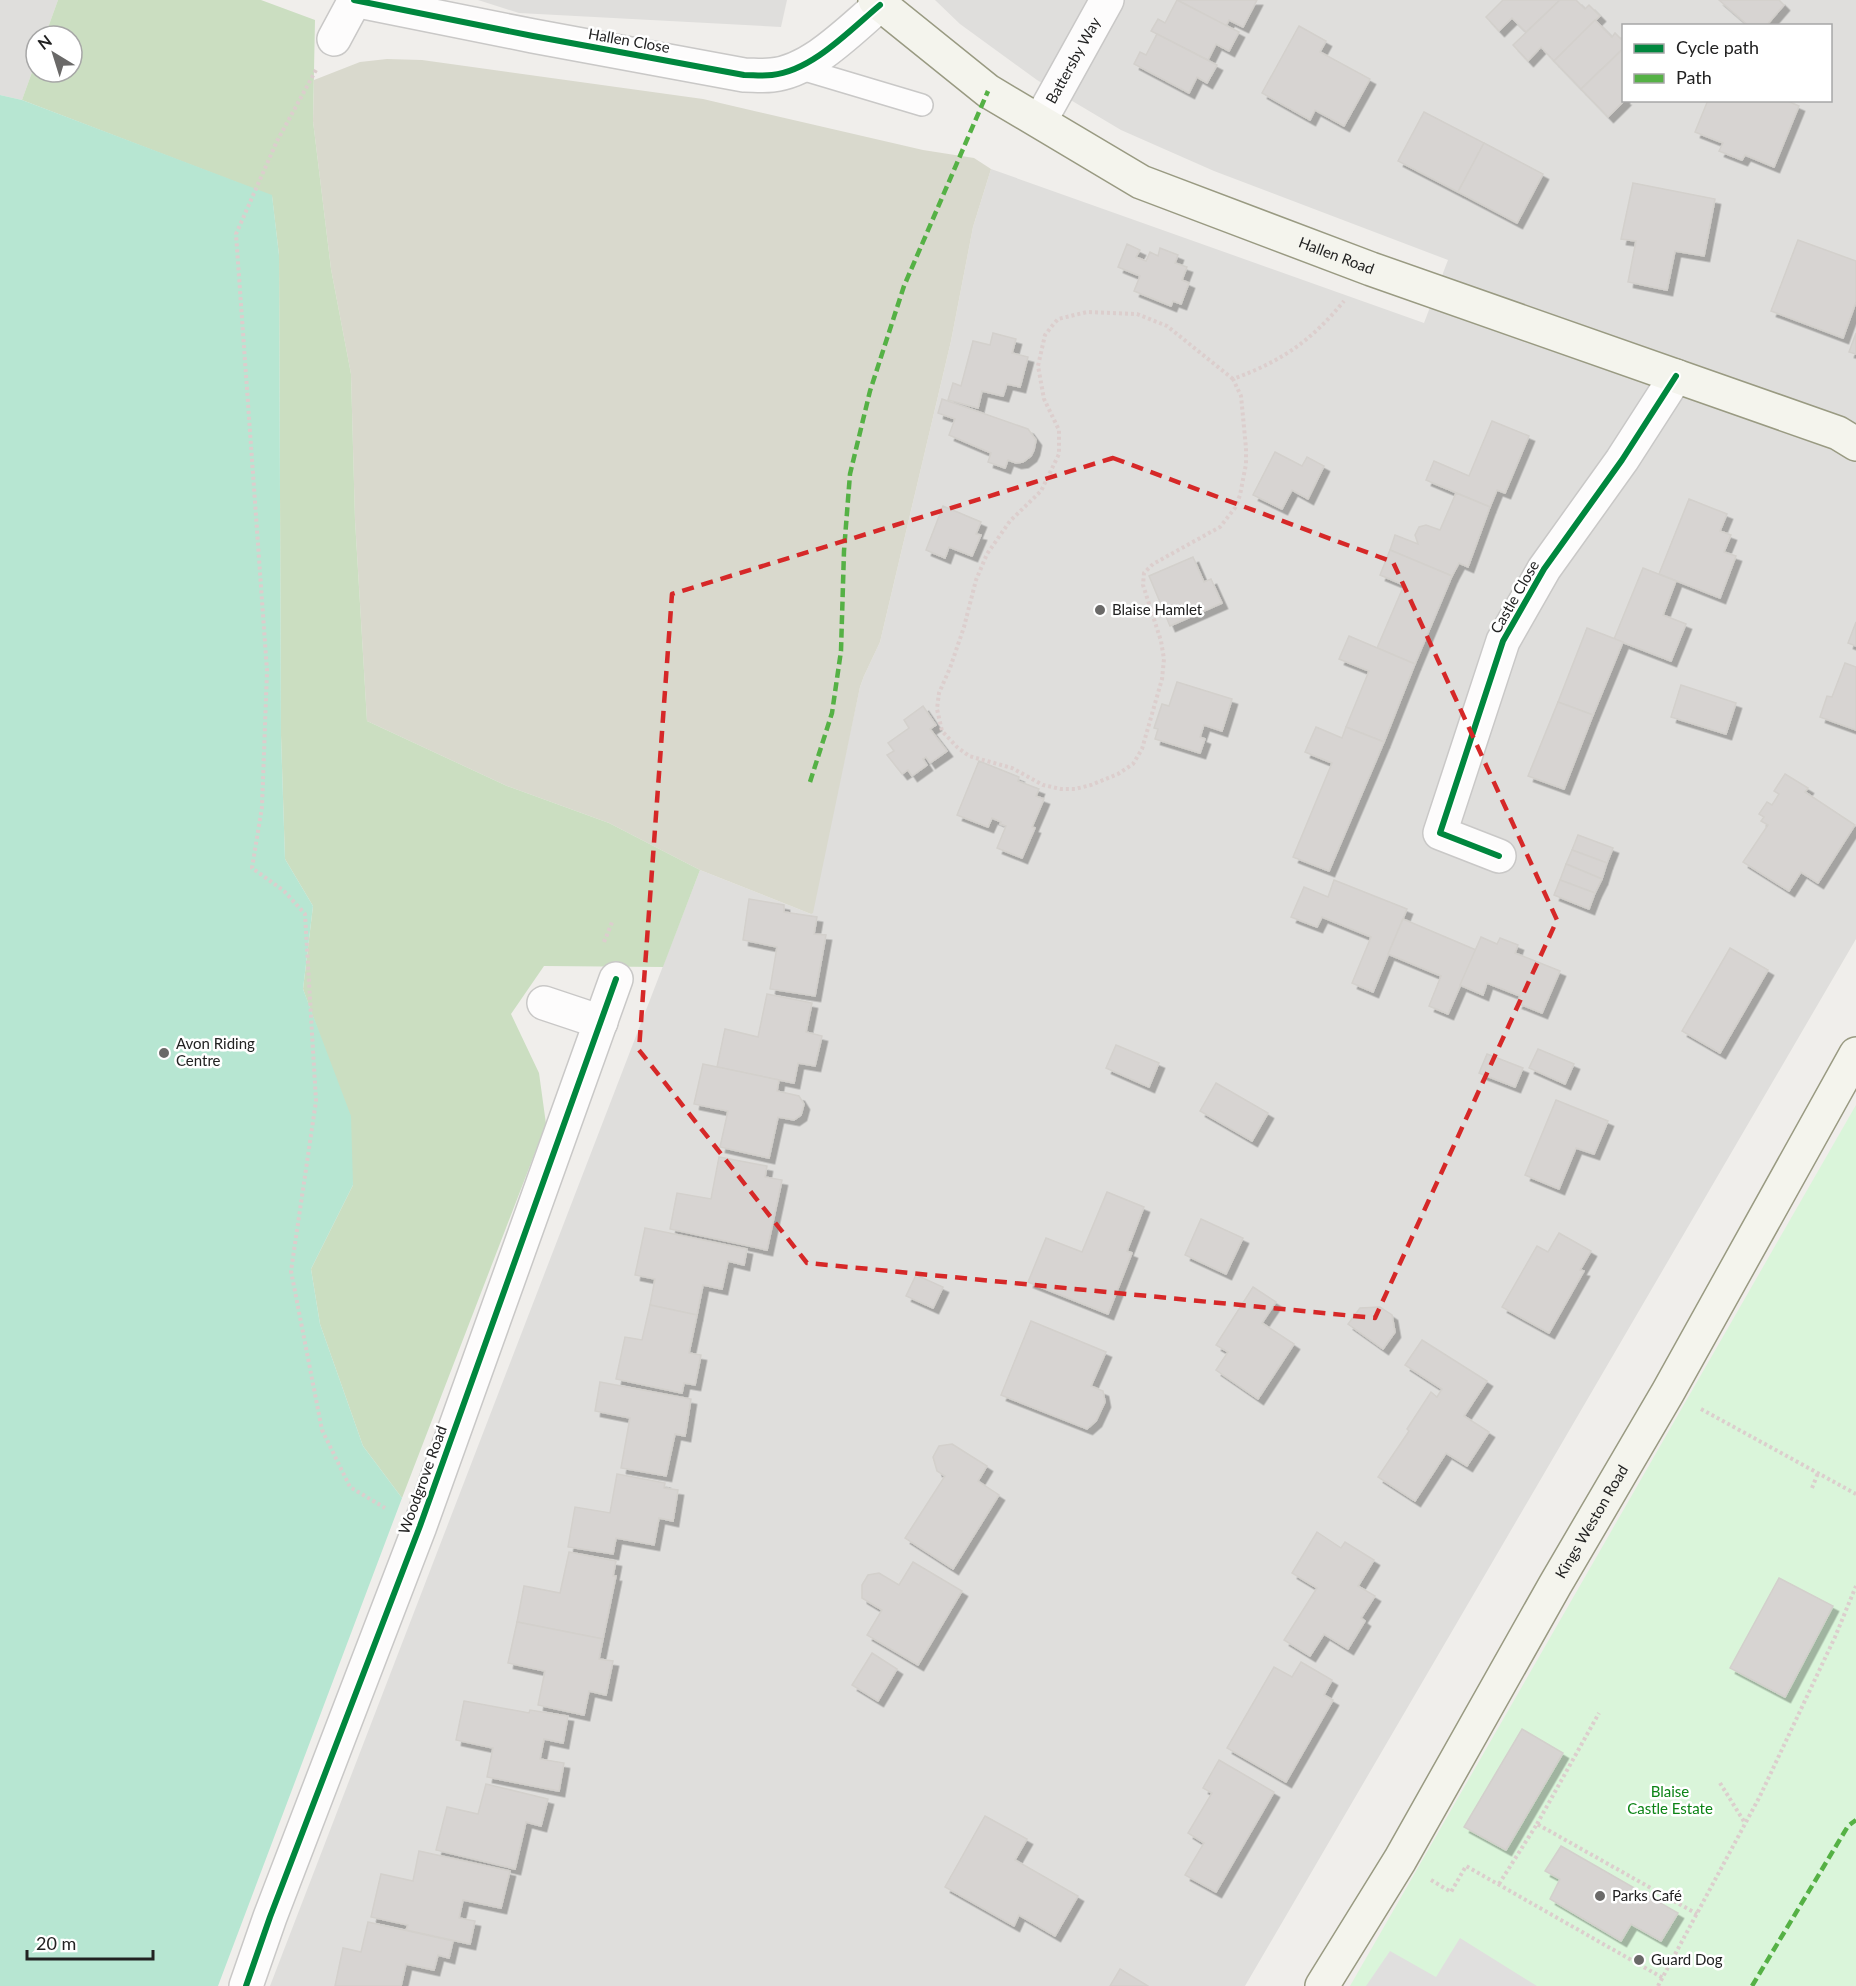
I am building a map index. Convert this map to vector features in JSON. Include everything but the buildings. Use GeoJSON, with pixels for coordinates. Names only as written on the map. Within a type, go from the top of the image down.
{"type":"FeatureCollection","features":[{"type":"Feature","properties":{"kind":"main road","name":"Hallen Road"},"geometry":{"type":"LineString","coordinates":[[878,3],[988,91],[1141,182],[1371,268],[1850,437]]}},
{"type":"Feature","properties":{"kind":"main road","name":"Kings Weston Road"},"geometry":{"type":"LineString","coordinates":[[1322,1986],[1400,1860],[1555,1585],[1668,1392],[1856,1054]]}},
{"type":"Feature","properties":{"kind":"street","name":"Hallen Close"},"geometry":{"type":"LineString","coordinates":[[334,39],[355,0],[532,36],[744,75],[772,75],[798,68],[819,56],[878,3]]}},
{"type":"Feature","properties":{"kind":"street","name":"Battersby Way"},"geometry":{"type":"LineString","coordinates":[[1040,121],[1107,0]]}},
{"type":"Feature","properties":{"kind":"street","name":"Castle Close"},"geometry":{"type":"LineString","coordinates":[[1499,856],[1440,833],[1503,640],[1544,568],[1622,460],[1676,376]]}},
{"type":"Feature","properties":{"kind":"street","name":"Woodgrove Road"},"geometry":{"type":"LineString","coordinates":[[246,1986],[270,1917],[420,1526],[616,980]]}},
{"type":"Feature","properties":{"kind":"street"},"geometry":{"type":"LineString","coordinates":[[544,1003],[601,1022]]}},
{"type":"Feature","properties":{"kind":"lane"},"geometry":{"type":"LineString","coordinates":[[798,68],[922,105]]}},
{"type":"Feature","properties":{"kind":"path"},"geometry":{"type":"LineString","coordinates":[[334,39],[277,141],[236,234],[267,671],[262,807],[252,868],[284,891],[305,914],[316,1101],[291,1271],[322,1430],[350,1486],[393,1513],[420,1526]]}},
{"type":"Feature","properties":{"kind":"path"},"geometry":{"type":"LineString","coordinates":[[1233,379],[1259,370],[1295,350],[1337,309]]}},
{"type":"Feature","properties":{"kind":"path"},"geometry":{"type":"LineString","coordinates":[[1087,312],[1137,314],[1167,326],[1233,379],[1241,396],[1246,448],[1246,464],[1235,508],[1220,527],[1153,564],[1144,573],[1143,585],[1161,641],[1164,659],[1162,679],[1142,748],[1133,764],[1118,774],[1091,785],[1075,789],[1061,789],[1043,785],[1012,768],[969,756],[942,731],[937,709],[939,693],[950,668],[964,627],[976,580],[987,554],[1010,521],[1041,492],[1059,454],[1059,430],[1044,399],[1038,366],[1046,335],[1058,319],[1067,316],[1087,312]]}},
{"type":"Feature","properties":{"kind":"path"},"geometry":{"type":"LineString","coordinates":[[1668,1392],[1856,1494]]}},
{"type":"Feature","properties":{"kind":"path"},"geometry":{"type":"LineString","coordinates":[[1812,1488],[1818,1473]]}},
{"type":"Feature","properties":{"kind":"path"},"geometry":{"type":"LineString","coordinates":[[1658,1986],[1746,1823],[1835,1637],[1856,1586]]}},
{"type":"Feature","properties":{"kind":"path"},"geometry":{"type":"LineString","coordinates":[[1499,1884],[1537,1824],[1599,1713]]}},
{"type":"Feature","properties":{"kind":"path"},"geometry":{"type":"LineString","coordinates":[[1720,1783],[1746,1823]]}},
{"type":"Feature","properties":{"kind":"path"},"geometry":{"type":"LineString","coordinates":[[1537,1824],[1697,1914]]}},
{"type":"Feature","properties":{"kind":"path"},"geometry":{"type":"LineString","coordinates":[[1400,1860],[1451,1892],[1466,1866],[1663,1978]]}},
{"type":"Feature","properties":{"kind":"highlighted area"},"geometry":{"type":"Polygon","coordinates":[[[1113,458],[1393,562],[1557,920],[1375,1318],[807,1263],[639,1050],[672,594],[1113,458]]]}},
{"type":"Feature","properties":{"kind":"shaded area"},"geometry":{"type":"Polygon","coordinates":[[[0,0],[58,0],[49,24],[24,24],[24,84],[28,84],[22,100],[0,95],[0,0]]]}},
{"type":"Feature","properties":{"kind":"shaded area"},"geometry":{"type":"Polygon","coordinates":[[[478,0],[787,0],[781,27],[519,13],[478,0]]]}},
{"type":"Feature","properties":{"kind":"shaded area"},"geometry":{"type":"Polygon","coordinates":[[[935,0],[1856,0],[1856,939],[1245,1986],[270,1986],[700,870],[811,914],[860,687],[880,642],[951,341],[973,227],[991,169],[1424,323],[1448,260],[1214,171],[1121,130],[1037,80],[960,24],[935,0]]]}},
{"type":"Feature","properties":{"kind":"shaded area"},"geometry":{"type":"Polygon","coordinates":[[[387,59],[422,60],[703,99],[923,150],[974,158],[991,169],[973,227],[951,341],[880,642],[860,687],[811,914],[700,870],[609,823],[507,786],[367,721],[355,520],[351,374],[331,269],[313,121],[314,80],[360,62],[387,59]]]}},
{"type":"Feature","properties":{"kind":"shaded area"},"geometry":{"type":"Polygon","coordinates":[[[1460,1938],[1537,1986],[1366,1986],[1390,1951],[1436,1977],[1460,1938]]]}},
{"type":"Feature","properties":{"kind":"green space"},"geometry":{"type":"Polygon","coordinates":[[[58,0],[261,0],[315,20],[313,121],[331,269],[351,374],[355,520],[367,721],[507,786],[609,823],[700,870],[663,967],[544,966],[511,1014],[539,1073],[546,1124],[402,1498],[363,1446],[320,1324],[311,1269],[353,1185],[327,1055],[303,989],[313,906],[285,859],[281,735],[279,255],[272,196],[22,100],[28,84],[84,84],[84,24],[49,24],[58,0]]]}},
{"type":"Feature","properties":{"kind":"green space","name":"Avon Riding Centre"},"geometry":{"type":"Polygon","coordinates":[[[0,95],[22,100],[272,195],[279,255],[281,735],[285,859],[313,906],[303,989],[351,1116],[353,1185],[311,1269],[320,1324],[363,1446],[402,1498],[218,1986],[0,1986],[0,95]]]}},
{"type":"Feature","properties":{"kind":"green space","name":"Blaise Castle Estate"},"geometry":{"type":"Polygon","coordinates":[[[1856,1105],[1856,1986],[1350,1986],[1856,1105]]]}},
{"type":"Feature","properties":{"kind":"marked path"},"geometry":{"type":"LineString","coordinates":[[810,782],[832,713],[841,651],[844,551],[850,474],[870,391],[904,286],[988,91]]}},
{"type":"Feature","properties":{"kind":"marked path"},"geometry":{"type":"LineString","coordinates":[[1752,1986],[1848,1826],[1856,1820]]}},
{"type":"Feature","properties":{"kind":"cycle path"},"geometry":{"type":"LineString","coordinates":[[354,0],[744,75],[772,75],[802,66],[830,48],[880,5]]}},
{"type":"Feature","properties":{"kind":"cycle path"},"geometry":{"type":"LineString","coordinates":[[1499,856],[1440,833],[1503,641],[1544,569],[1622,460],[1676,376]]}},
{"type":"Feature","properties":{"kind":"cycle path"},"geometry":{"type":"LineString","coordinates":[[246,1986],[270,1917],[420,1526],[616,979]]}},
{"type":"Feature","properties":{"kind":"place","name":"Blaise Hamlet"},"geometry":{"type":"Point","coordinates":[1100,610]}},
{"type":"Feature","properties":{"kind":"place","name":"Avon Riding Centre"},"geometry":{"type":"Point","coordinates":[164,1053]}},
{"type":"Feature","properties":{"kind":"place","name":"Parks Café"},"geometry":{"type":"Point","coordinates":[1600,1896]}},
{"type":"Feature","properties":{"kind":"place","name":"Guard Dog"},"geometry":{"type":"Point","coordinates":[1639,1960]}}]}
